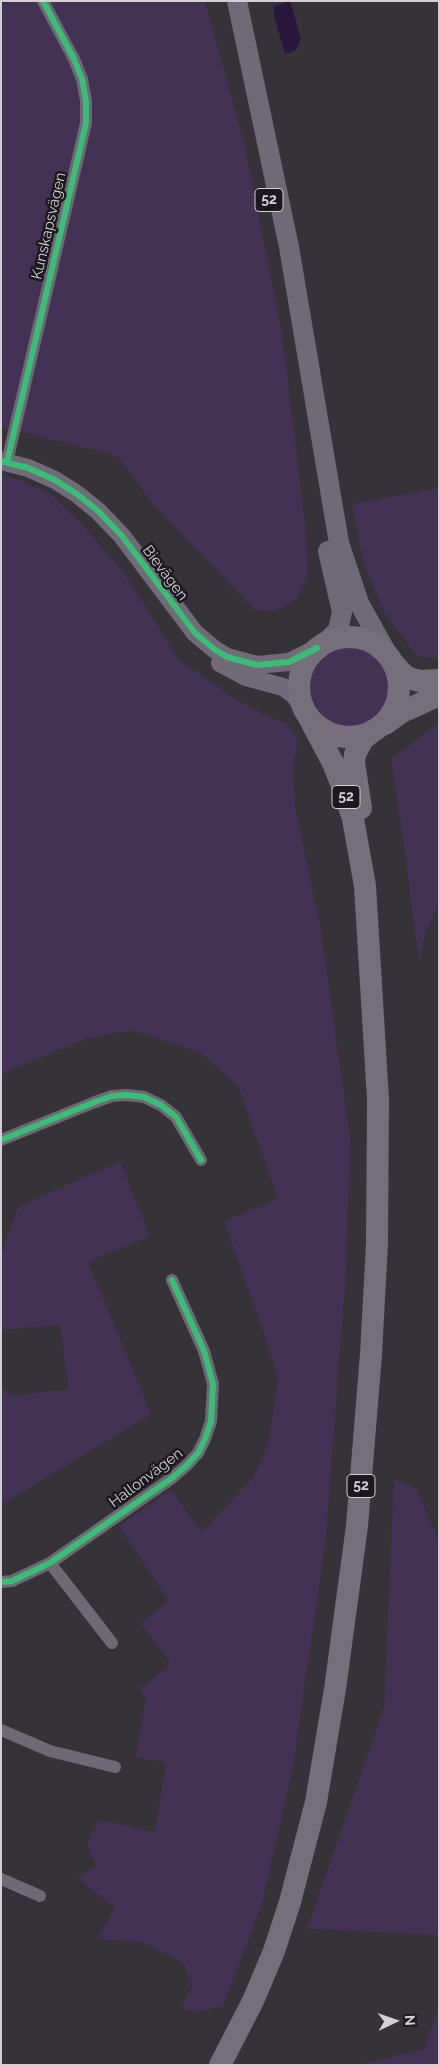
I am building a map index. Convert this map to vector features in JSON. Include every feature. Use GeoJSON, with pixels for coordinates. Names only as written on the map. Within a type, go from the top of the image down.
{"type":"FeatureCollection","features":[{"type":"Feature","properties":{"kind":"highway"},"geometry":{"type":"LineString","coordinates":[[321,645],[341,637],[359,637],[375,644],[404,675],[420,681],[439,680]]}},
{"type":"Feature","properties":{"kind":"highway","name":"52"},"geometry":{"type":"LineString","coordinates":[[220,2065],[253,2001],[274,1951],[305,1850],[325,1755],[357,1526],[372,1345],[376,1244],[378,1099],[365,886],[353,819],[344,791],[333,763],[305,710],[299,691],[300,676],[306,660],[321,645]]}},
{"type":"Feature","properties":{"kind":"highway","name":"52"},"geometry":{"type":"LineString","coordinates":[[365,886],[368,867],[354,763],[358,746],[391,714],[398,698],[399,680],[391,660]]}},
{"type":"Feature","properties":{"kind":"highway"},"geometry":{"type":"LineString","coordinates":[[305,710],[319,727],[337,736],[354,737],[376,729],[402,712],[439,695]]}},
{"type":"Feature","properties":{"kind":"main road","name":"52"},"geometry":{"type":"LineString","coordinates":[[226,1],[278,242],[306,401],[325,534],[341,602],[341,622],[338,630],[321,645]]}},
{"type":"Feature","properties":{"kind":"main road","name":"52"},"geometry":{"type":"LineString","coordinates":[[237,1],[290,247],[339,543],[359,603],[391,660]]}},
{"type":"Feature","properties":{"kind":"street","name":"Kunskapsvägen"},"geometry":{"type":"LineString","coordinates":[[4,461],[86,118],[85,90],[78,69],[43,1]]}},
{"type":"Feature","properties":{"kind":"street","name":"Bievägen"},"geometry":{"type":"LineString","coordinates":[[4,461],[28,468],[55,480],[77,494],[98,511],[122,536],[201,639],[208,652],[225,667],[246,677],[283,687],[294,695],[305,710]]}},
{"type":"Feature","properties":{"kind":"street","name":"Bievägen"},"geometry":{"type":"LineString","coordinates":[[201,639],[214,650],[227,657],[258,665],[288,662],[321,645]]}},
{"type":"Feature","properties":{"kind":"street"},"geometry":{"type":"LineString","coordinates":[[1,1140],[95,1102],[112,1096],[127,1094],[144,1097],[161,1104],[176,1117],[201,1160]]}},
{"type":"Feature","properties":{"kind":"street","name":"Hallonvägen"},"geometry":{"type":"LineString","coordinates":[[1,1582],[12,1581],[50,1563],[172,1478],[198,1452],[211,1421],[214,1402],[210,1369],[172,1280]]}},
{"type":"Feature","properties":{"kind":"street"},"geometry":{"type":"LineString","coordinates":[[50,1563],[112,1643]]}},
{"type":"Feature","properties":{"kind":"street"},"geometry":{"type":"LineString","coordinates":[[1,1730],[50,1751],[82,1760],[115,1766]]}},
{"type":"Feature","properties":{"kind":"street"},"geometry":{"type":"LineString","coordinates":[[1,1878],[40,1896]]}},
{"type":"Feature","properties":{"kind":"shaded area"},"geometry":{"type":"Polygon","coordinates":[[[11,1],[205,1],[244,143],[282,334],[306,532],[308,577],[296,599],[275,612],[255,610],[152,503],[118,456],[1,427],[1,6],[11,1]]]}},
{"type":"Feature","properties":{"kind":"shaded area"},"geometry":{"type":"Polygon","coordinates":[[[290,1],[301,38],[296,50],[285,54],[274,16],[274,6],[290,1]]]}},
{"type":"Feature","properties":{"kind":"shaded area"},"geometry":{"type":"Polygon","coordinates":[[[1,475],[14,478],[51,494],[81,523],[125,574],[179,660],[241,703],[288,725],[298,742],[293,765],[295,807],[321,930],[350,1139],[346,1272],[325,1546],[292,1772],[262,1904],[223,2006],[196,2012],[181,2008],[193,1985],[183,1962],[140,1942],[97,1939],[115,1908],[77,1877],[96,1866],[87,1842],[99,1820],[155,1832],[166,1763],[136,1757],[146,1699],[140,1689],[171,1664],[141,1623],[169,1601],[119,1526],[171,1490],[202,1532],[252,1479],[268,1446],[278,1378],[262,1327],[224,1222],[278,1198],[238,1086],[201,1053],[130,1030],[86,1039],[1,1074],[1,475]]]}},
{"type":"Feature","properties":{"kind":"shaded area"},"geometry":{"type":"Polygon","coordinates":[[[439,488],[439,659],[417,656],[385,614],[363,561],[352,504],[439,488]]]}},
{"type":"Feature","properties":{"kind":"shaded area"},"geometry":{"type":"Polygon","coordinates":[[[349,647],[364,650],[377,659],[386,672],[389,687],[386,702],[377,715],[364,724],[349,727],[334,724],[321,715],[312,702],[309,687],[312,672],[321,659],[334,650],[349,647]]]}},
{"type":"Feature","properties":{"kind":"shaded area"},"geometry":{"type":"Polygon","coordinates":[[[439,723],[439,905],[426,929],[419,964],[391,759],[439,723]]]}},
{"type":"Feature","properties":{"kind":"shaded area"},"geometry":{"type":"Polygon","coordinates":[[[120,1161],[150,1236],[88,1262],[151,1414],[1,1505],[1,1387],[12,1396],[69,1389],[60,1325],[1,1330],[1,1255],[18,1207],[120,1161]]]}},
{"type":"Feature","properties":{"kind":"shaded area"},"geometry":{"type":"Polygon","coordinates":[[[394,1479],[417,1490],[439,1542],[439,1935],[307,1929],[384,1707],[394,1479]]]}},
{"type":"Feature","properties":{"kind":"shaded area"},"geometry":{"type":"Polygon","coordinates":[[[439,2007],[439,2065],[357,2065],[424,2049],[439,2007]]]}},
{"type":"Feature","properties":{"kind":"cycle path"},"geometry":{"type":"LineString","coordinates":[[7,462],[86,123],[86,101],[82,79],[74,59],[43,1]]}},
{"type":"Feature","properties":{"kind":"cycle path"},"geometry":{"type":"LineString","coordinates":[[1,461],[28,468],[55,480],[77,494],[98,511],[122,536],[195,633],[227,657],[257,665],[289,662],[317,648]]}},
{"type":"Feature","properties":{"kind":"cycle path"},"geometry":{"type":"LineString","coordinates":[[1,1140],[95,1102],[112,1096],[127,1095],[144,1097],[161,1105],[176,1117],[201,1160]]}},
{"type":"Feature","properties":{"kind":"cycle path"},"geometry":{"type":"LineString","coordinates":[[1,1582],[12,1581],[50,1563],[172,1478],[198,1453],[211,1421],[213,1384],[204,1351],[172,1280]]}}]}
